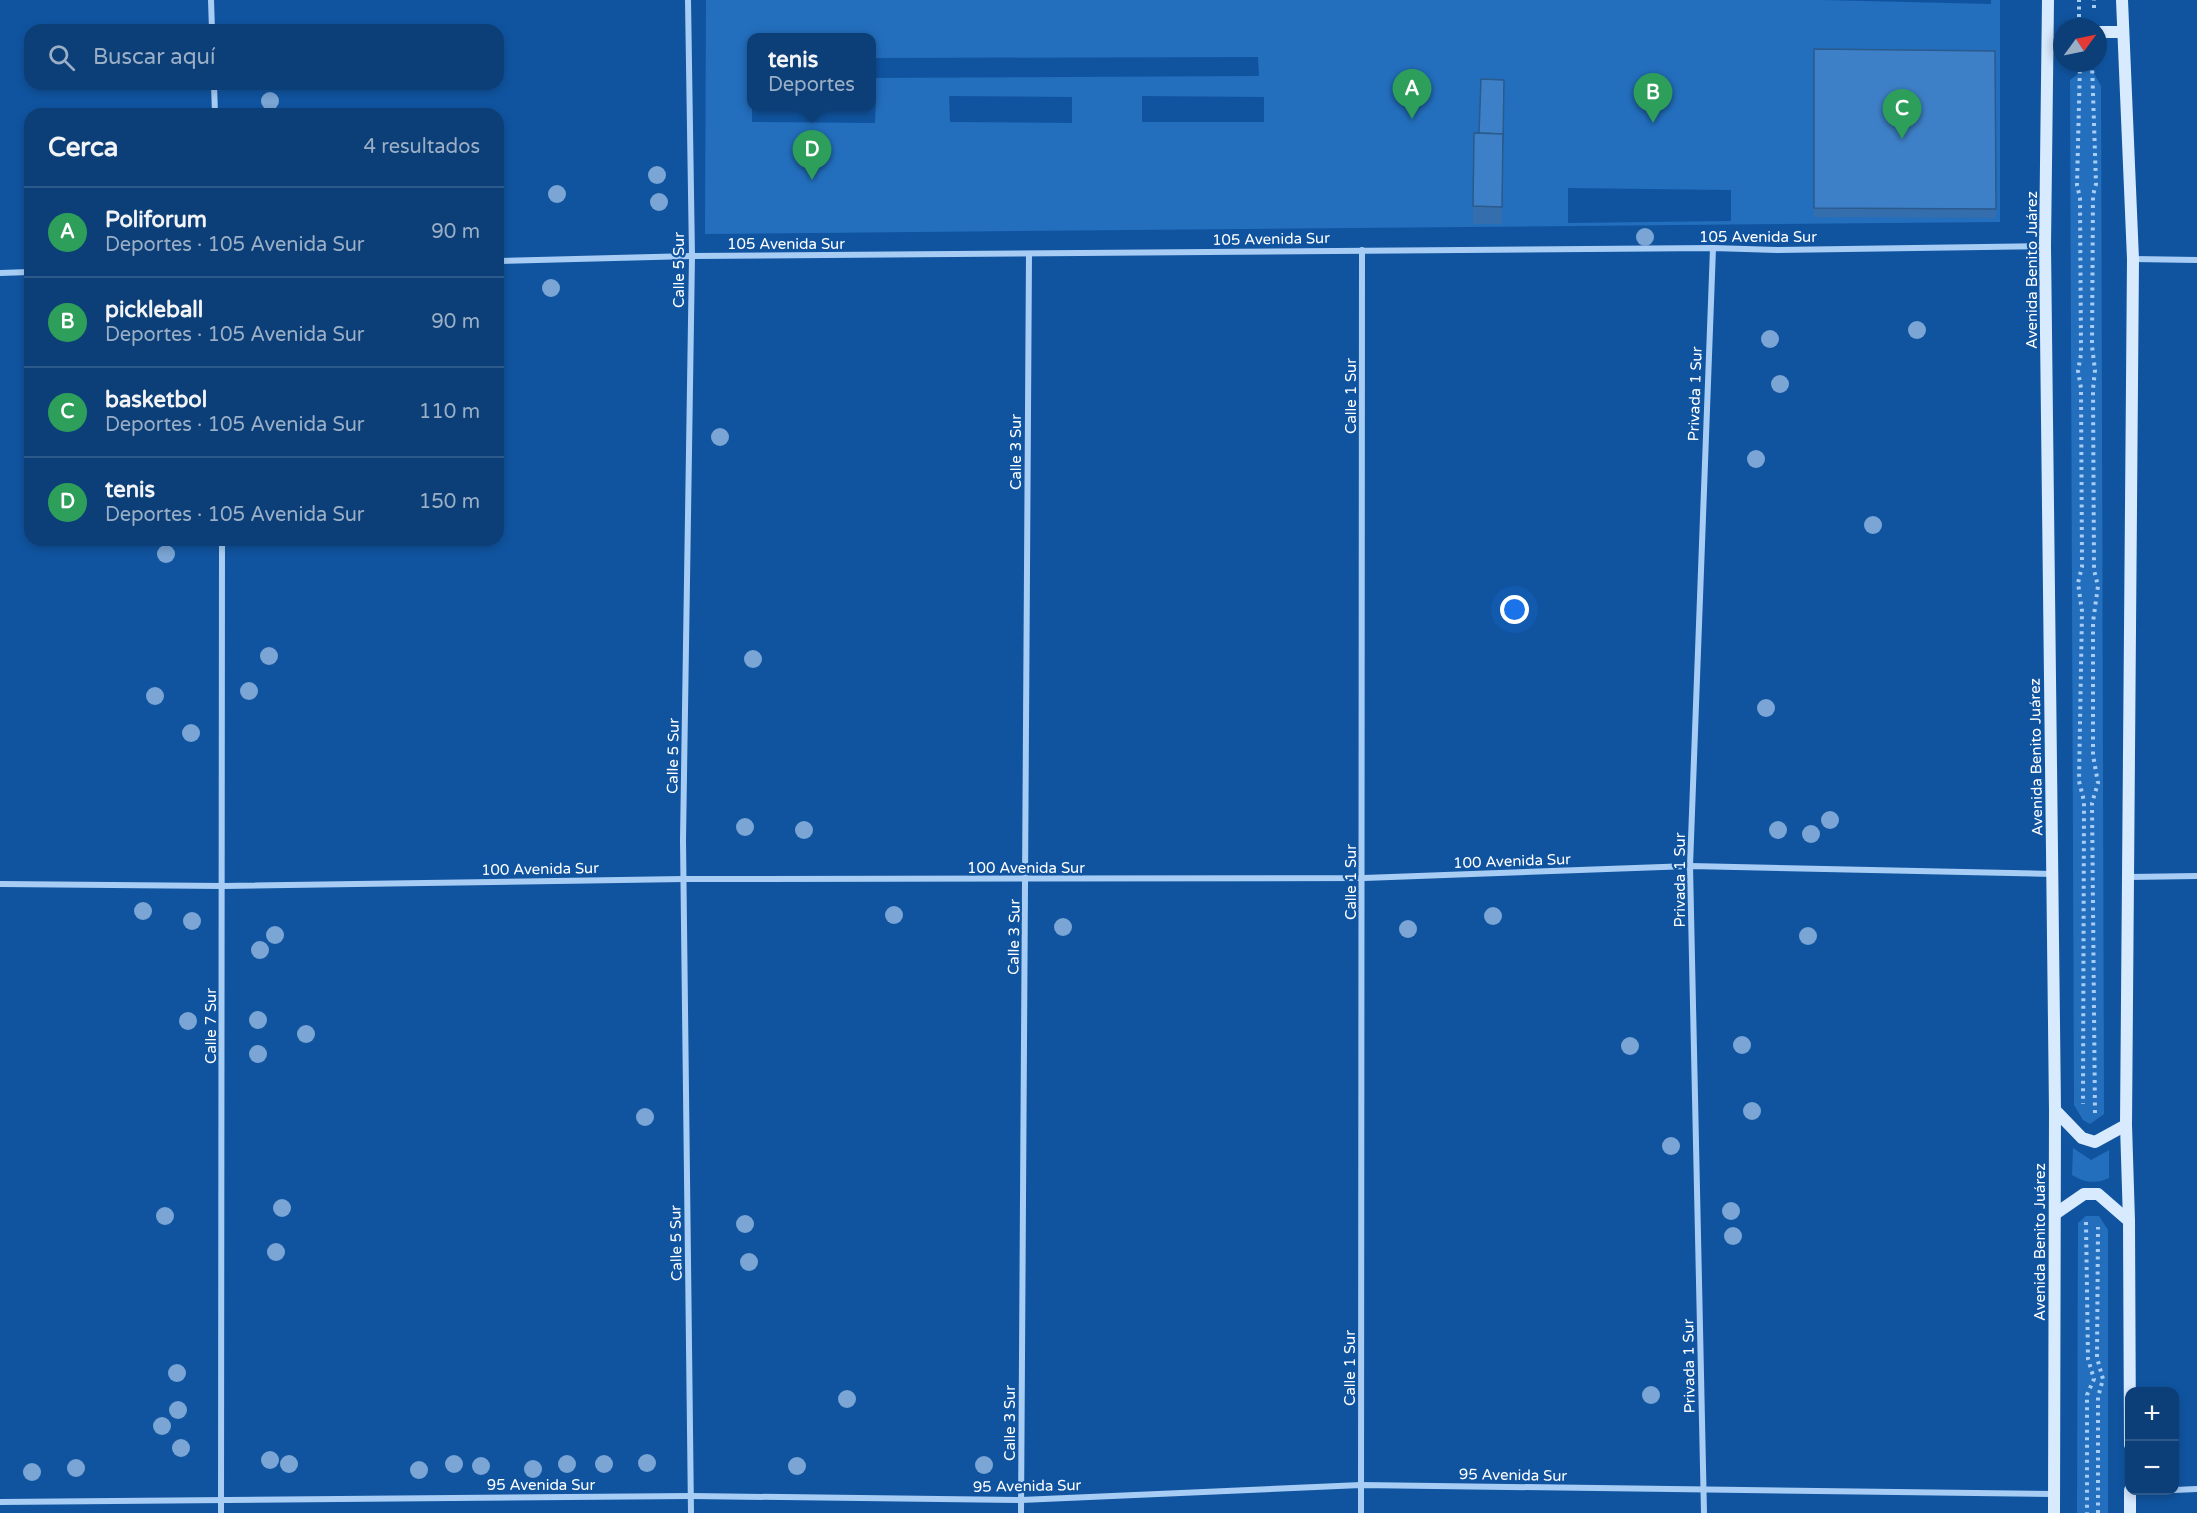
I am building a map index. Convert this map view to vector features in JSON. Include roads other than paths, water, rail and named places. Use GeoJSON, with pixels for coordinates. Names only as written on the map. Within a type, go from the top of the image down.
{"type":"FeatureCollection","features":[{"type":"Feature","properties":{"kind":"main road","name":"Avenida Benito Juárez"},"geometry":{"type":"LineString","coordinates":[[2048,0],[2045,246],[2055,1110],[2054,1513]]}},
{"type":"Feature","properties":{"kind":"main road"},"geometry":{"type":"LineString","coordinates":[[2122,0],[2133,259],[2126,1125],[2130,1441]]}},
{"type":"Feature","properties":{"kind":"main road"},"geometry":{"type":"LineString","coordinates":[[2048,32],[2053,32]]}},
{"type":"Feature","properties":{"kind":"main road"},"geometry":{"type":"LineString","coordinates":[[2107,32],[2122,32]]}},
{"type":"Feature","properties":{"kind":"main road"},"geometry":{"type":"LineString","coordinates":[[2055,1110],[2082,1138],[2096,1142],[2126,1125]]}},
{"type":"Feature","properties":{"kind":"main road"},"geometry":{"type":"LineString","coordinates":[[2055,1214],[2084,1194],[2098,1194],[2129,1221]]}},
{"type":"Feature","properties":{"kind":"main road"},"geometry":{"type":"LineString","coordinates":[[2130,1495],[2130,1513]]}},
{"type":"Feature","properties":{"kind":"street"},"geometry":{"type":"LineString","coordinates":[[211,0],[212,24]]}},
{"type":"Feature","properties":{"kind":"street","name":"Calle 5 Sur"},"geometry":{"type":"LineString","coordinates":[[688,0],[692,256],[684,879],[691,1513]]}},
{"type":"Feature","properties":{"kind":"street"},"geometry":{"type":"LineString","coordinates":[[214,90],[215,108]]}},
{"type":"Feature","properties":{"kind":"street","name":"105 Avenida Sur"},"geometry":{"type":"LineString","coordinates":[[504,261],[692,256],[1713,248],[1777,250],[2045,246]]}},
{"type":"Feature","properties":{"kind":"street","name":"Privada 1 Sur"},"geometry":{"type":"LineString","coordinates":[[1704,1513],[1690,866],[1713,248]]}},
{"type":"Feature","properties":{"kind":"street","name":"Calle 1 Sur"},"geometry":{"type":"LineString","coordinates":[[1361,1513],[1364,878],[1362,250]]}},
{"type":"Feature","properties":{"kind":"street","name":"Calle 3 Sur"},"geometry":{"type":"LineString","coordinates":[[1022,1513],[1029,254]]}},
{"type":"Feature","properties":{"kind":"street"},"geometry":{"type":"LineString","coordinates":[[2133,259],[2197,260]]}},
{"type":"Feature","properties":{"kind":"street"},"geometry":{"type":"LineString","coordinates":[[0,273],[24,272]]}},
{"type":"Feature","properties":{"kind":"street","name":"Calle 7 Sur"},"geometry":{"type":"LineString","coordinates":[[221,1513],[222,546]]}},
{"type":"Feature","properties":{"kind":"street","name":"100 Avenida Sur"},"geometry":{"type":"LineString","coordinates":[[0,884],[223,886],[684,879],[1364,878],[1690,866],[2052,874]]}},
{"type":"Feature","properties":{"kind":"street"},"geometry":{"type":"LineString","coordinates":[[2129,878],[2197,876]]}},
{"type":"Feature","properties":{"kind":"street","name":"95 Avenida Sur"},"geometry":{"type":"LineString","coordinates":[[0,1502],[691,1496],[1021,1500],[1361,1485],[2054,1494]]}},
{"type":"Feature","properties":{"kind":"street"},"geometry":{"type":"LineString","coordinates":[[2179,1490],[2197,1489]]}},
{"type":"Feature","properties":{"kind":"place","name":"Poliforum"},"geometry":{"type":"Point","coordinates":[1412,119]}},
{"type":"Feature","properties":{"kind":"place","name":"pickleball"},"geometry":{"type":"Point","coordinates":[1653,123]}},
{"type":"Feature","properties":{"kind":"place","name":"basketbol"},"geometry":{"type":"Point","coordinates":[1902,139]}},
{"type":"Feature","properties":{"kind":"place","name":"tenis"},"geometry":{"type":"Point","coordinates":[812,180]}}]}
